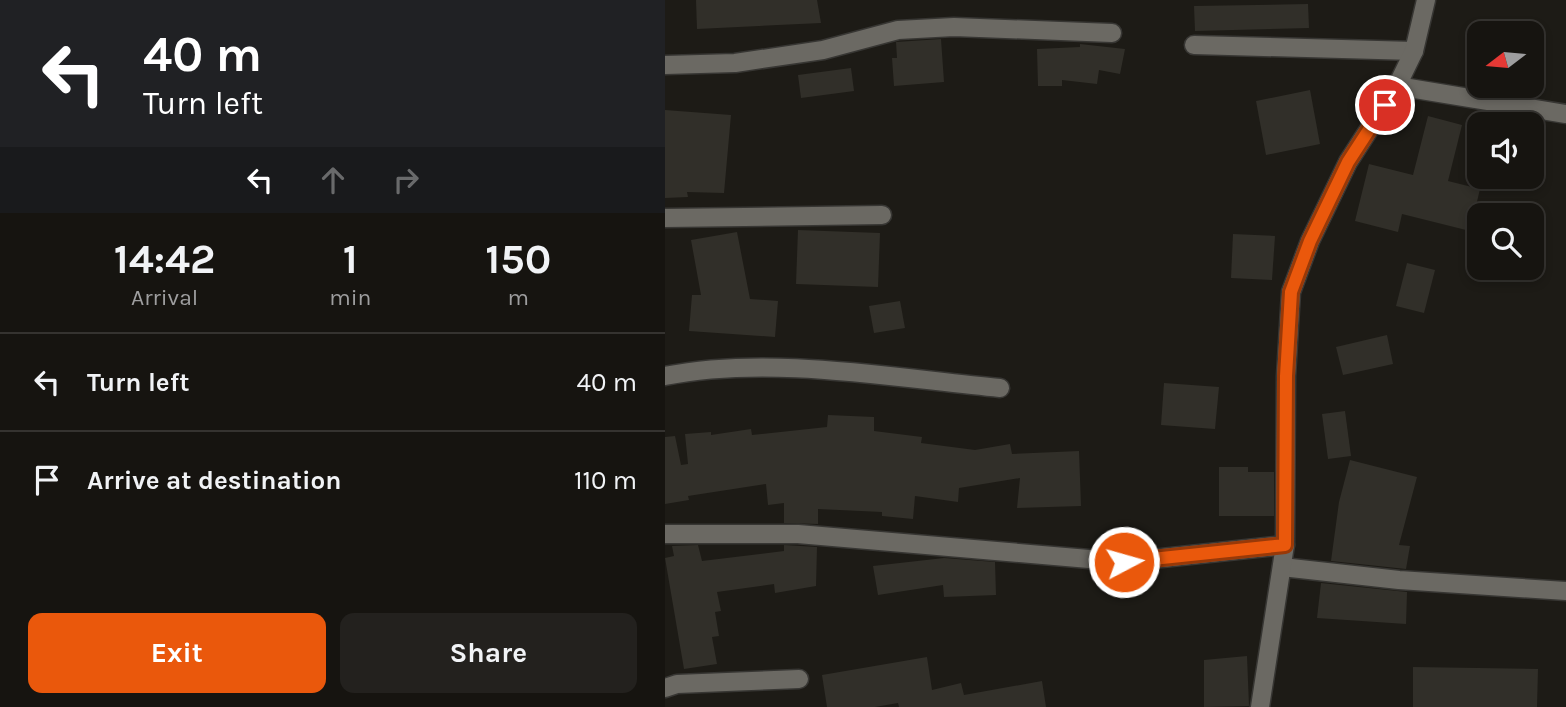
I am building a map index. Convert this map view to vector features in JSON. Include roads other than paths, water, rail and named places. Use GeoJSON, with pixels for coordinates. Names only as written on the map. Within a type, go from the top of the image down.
{"type":"FeatureCollection","features":[{"type":"Feature","properties":{"kind":"street"},"geometry":{"type":"LineString","coordinates":[[1259,707],[1285,545],[1286,376],[1291,292],[1310,241],[1348,162],[1397,86],[1414,51],[1426,0]]}},
{"type":"Feature","properties":{"kind":"street"},"geometry":{"type":"LineString","coordinates":[[665,65],[735,63],[798,53],[898,30],[954,27],[1112,33]]}},
{"type":"Feature","properties":{"kind":"street"},"geometry":{"type":"LineString","coordinates":[[1194,45],[1414,51]]}},
{"type":"Feature","properties":{"kind":"street"},"geometry":{"type":"LineString","coordinates":[[1397,86],[1566,114]]}},
{"type":"Feature","properties":{"kind":"street"},"geometry":{"type":"LineString","coordinates":[[665,218],[882,215]]}},
{"type":"Feature","properties":{"kind":"street"},"geometry":{"type":"LineString","coordinates":[[665,376],[769,367],[1000,388]]}},
{"type":"Feature","properties":{"kind":"street"},"geometry":{"type":"LineString","coordinates":[[665,534],[798,534],[1124,562],[1285,545]]}},
{"type":"Feature","properties":{"kind":"street"},"geometry":{"type":"LineString","coordinates":[[1282,567],[1399,580],[1566,591]]}},
{"type":"Feature","properties":{"kind":"street"},"geometry":{"type":"LineString","coordinates":[[665,688],[677,684],[799,680]]}}]}
